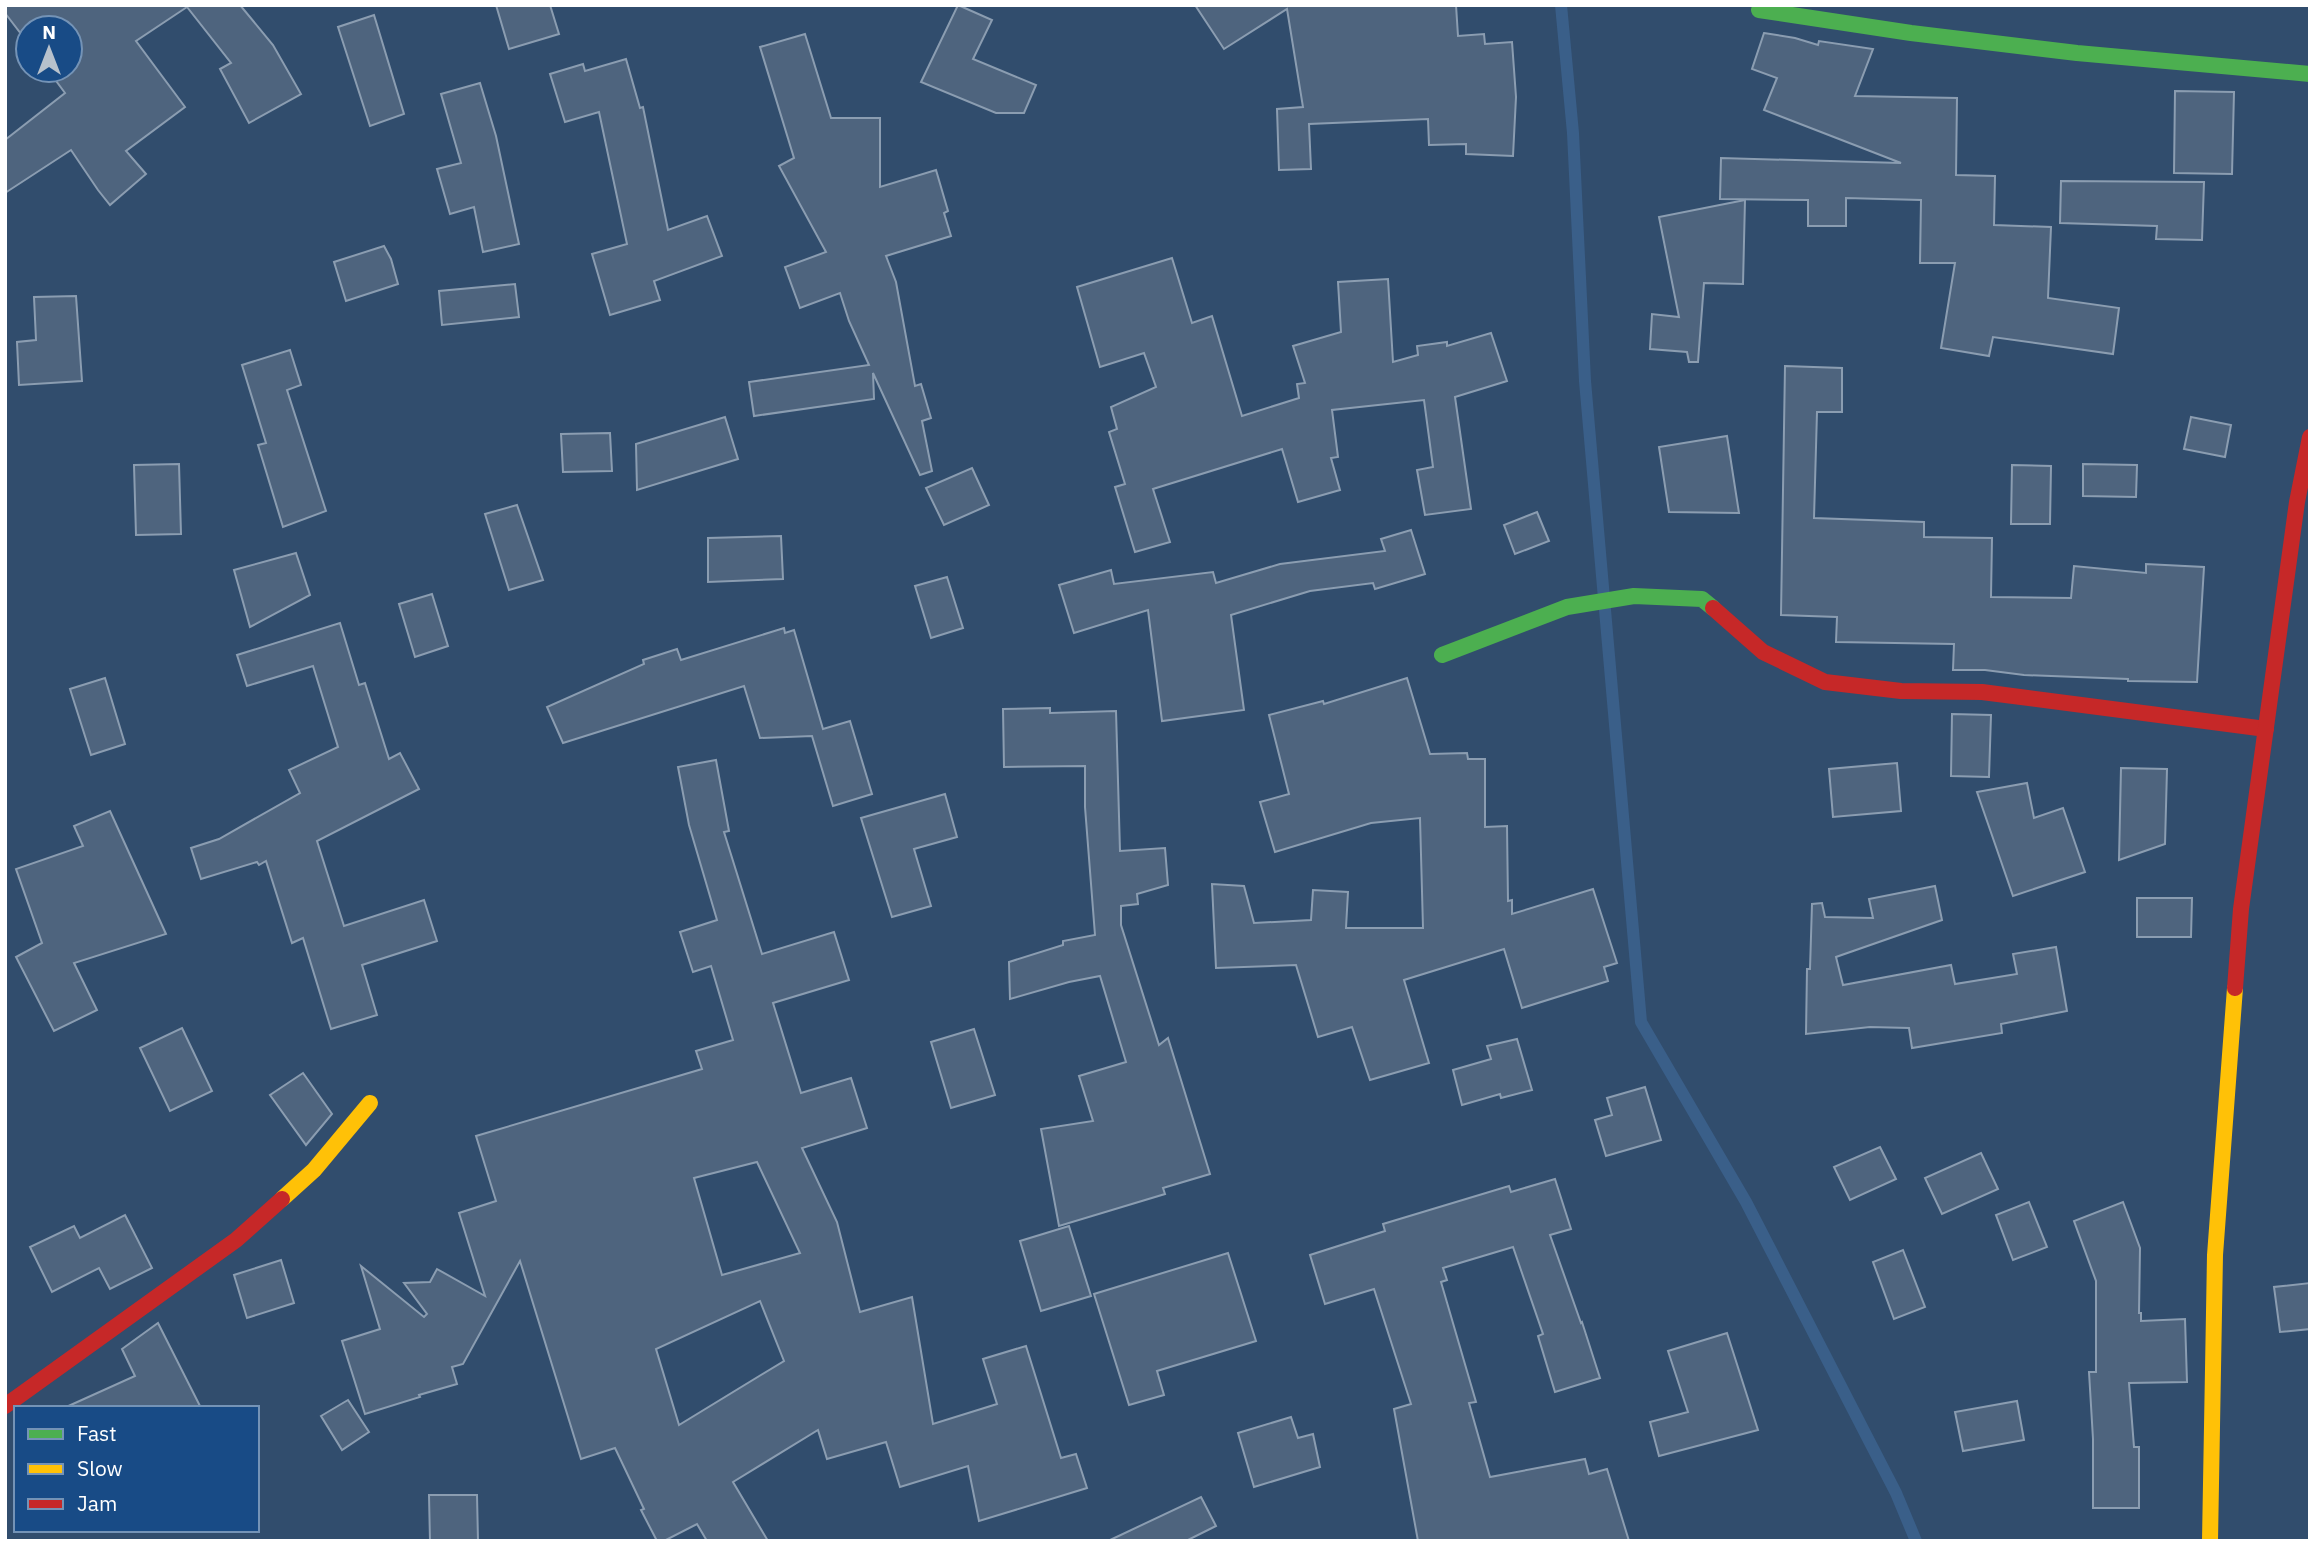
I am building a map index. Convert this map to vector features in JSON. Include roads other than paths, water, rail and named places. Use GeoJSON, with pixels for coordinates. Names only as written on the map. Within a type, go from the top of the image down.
{"type":"FeatureCollection","features":[{"type":"Feature","properties":{"kind":"street"},"geometry":{"type":"LineString","coordinates":[[1759,10],[1911,33],[2077,53],[2310,74]]}},
{"type":"Feature","properties":{"kind":"street"},"geometry":{"type":"LineString","coordinates":[[2210,1541],[2217,1214],[2241,909],[2297,502],[2310,437]]}},
{"type":"Feature","properties":{"kind":"street"},"geometry":{"type":"LineString","coordinates":[[1442,655],[1567,607],[1634,596],[1702,598],[1763,652],[1825,682],[1900,691],[1982,692],[2266,729]]}},
{"type":"Feature","properties":{"kind":"street"},"geometry":{"type":"LineString","coordinates":[[5,1406],[236,1240],[314,1170],[370,1103]]}},
{"type":"Feature","properties":{"kind":"waterway"},"geometry":{"type":"LineString","coordinates":[[1561,5],[1573,133],[1585,381],[1641,1022],[1746,1202],[1896,1493],[1916,1541]]}}]}
